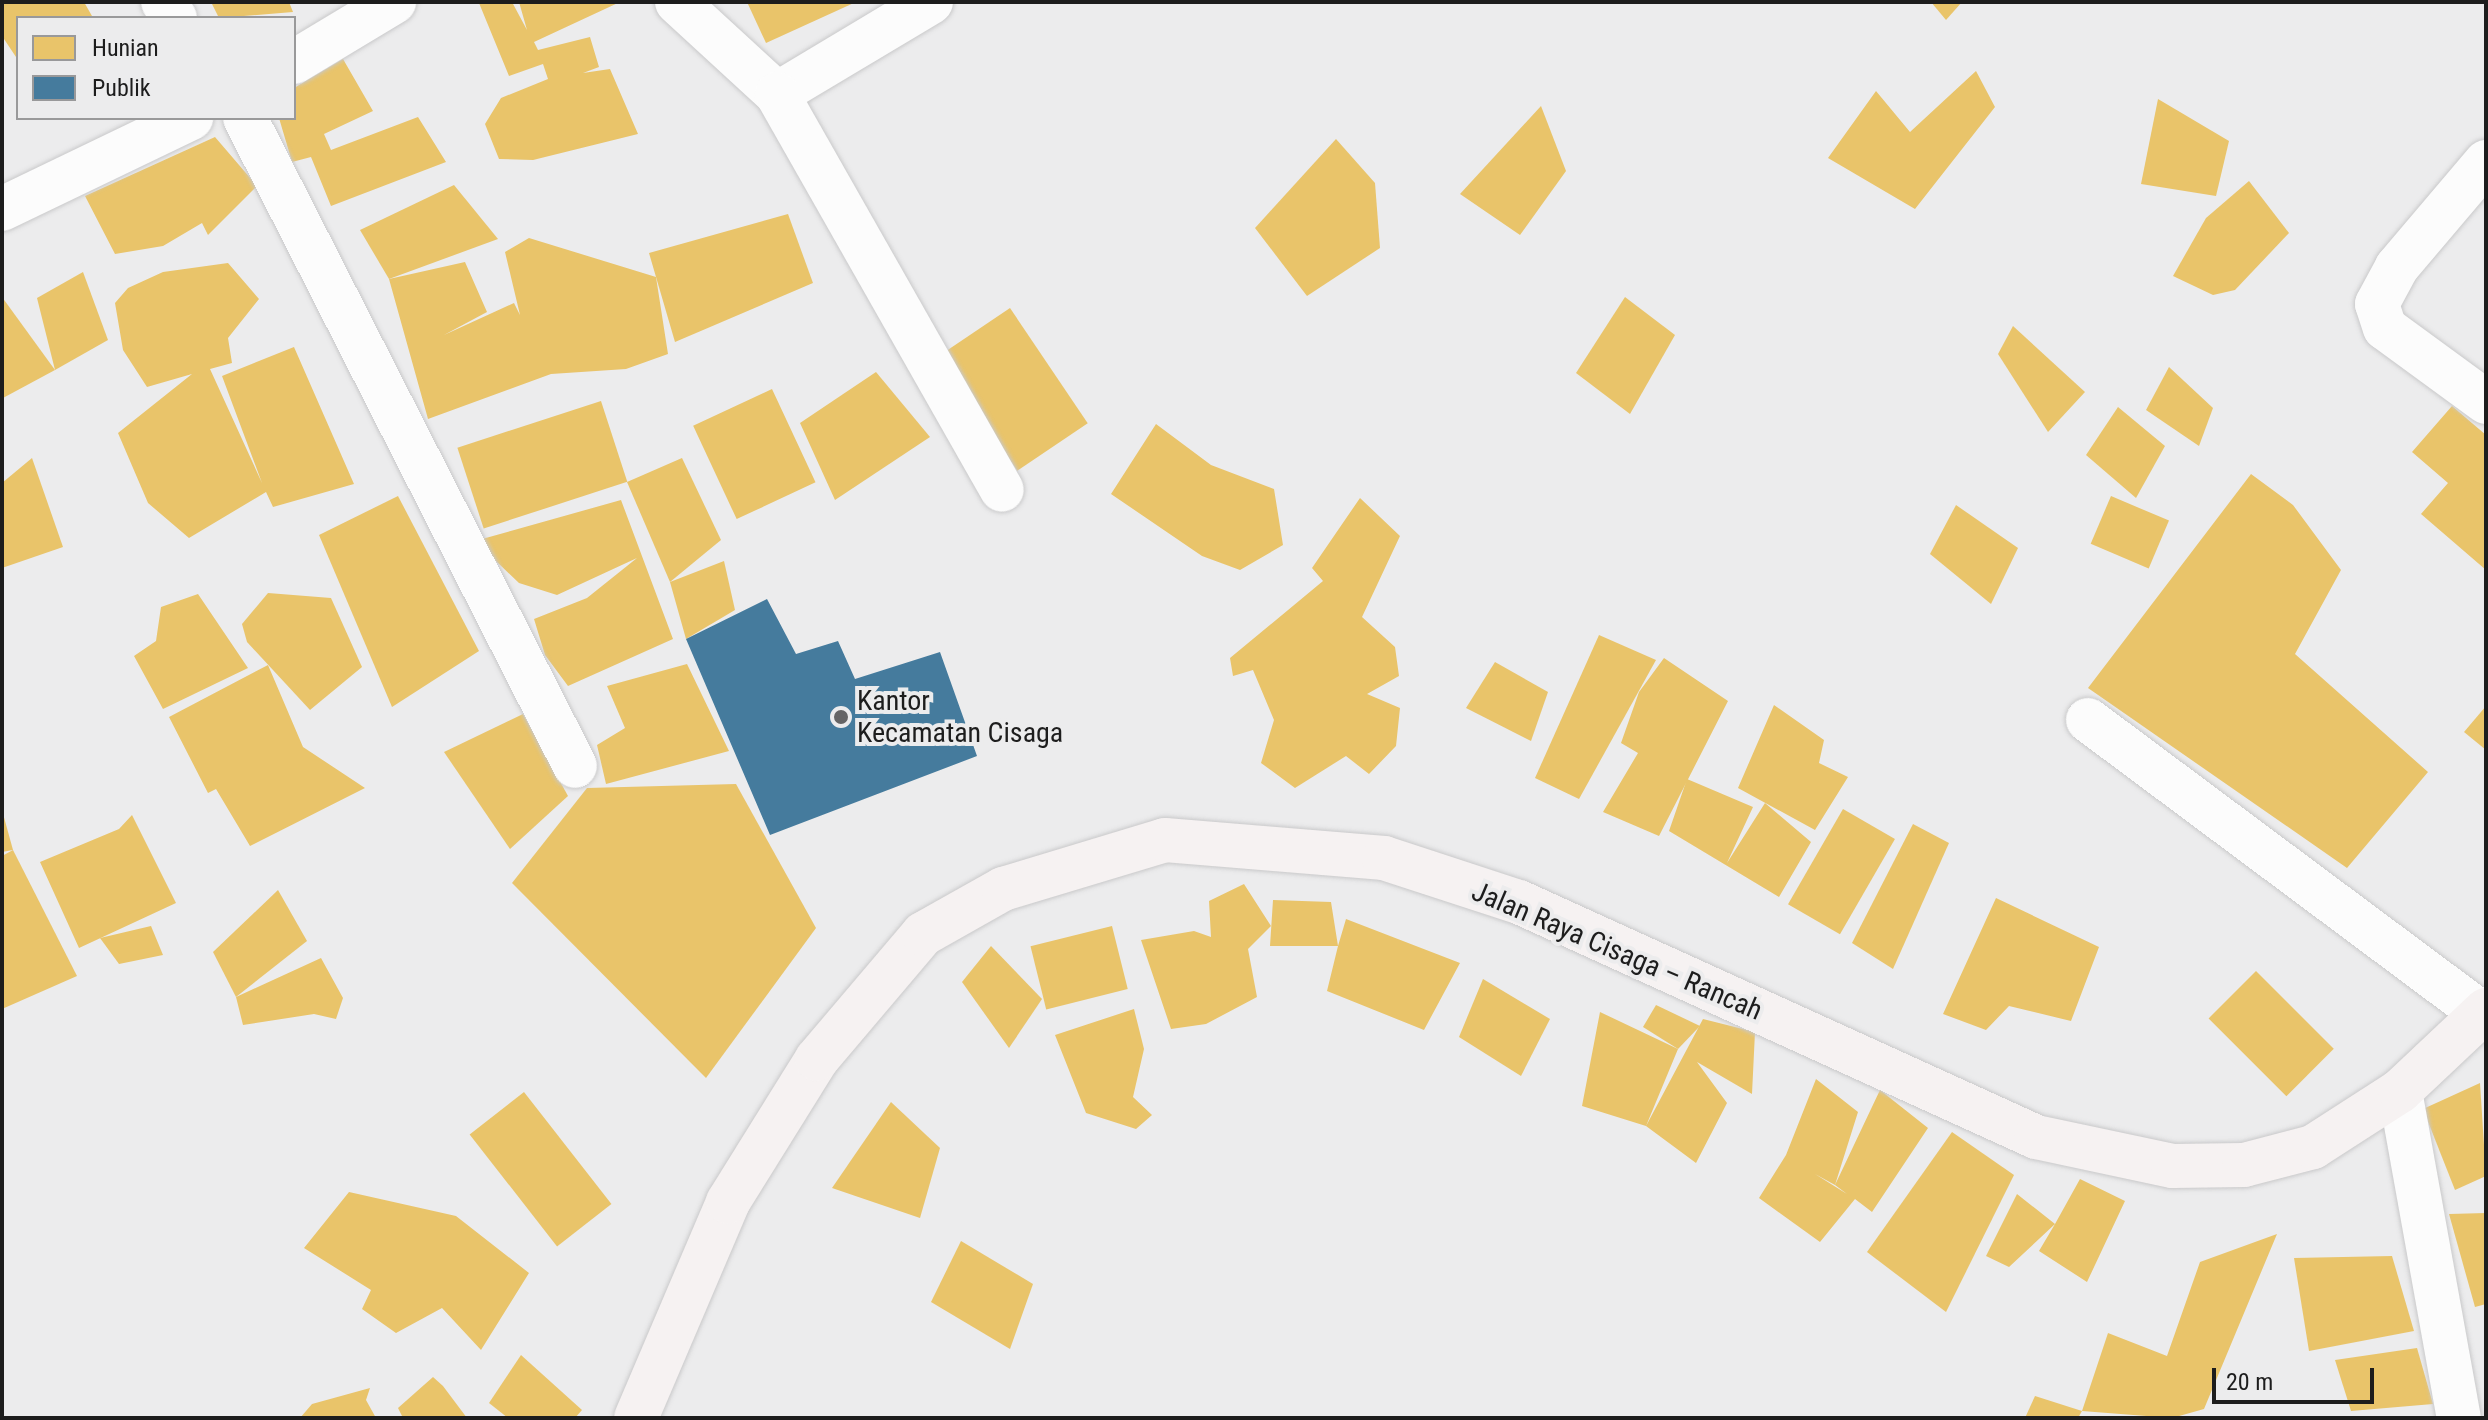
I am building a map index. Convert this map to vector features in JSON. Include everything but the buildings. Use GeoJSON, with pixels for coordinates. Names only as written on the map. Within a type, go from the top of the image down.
{"type":"FeatureCollection","features":[{"type":"Feature","properties":{"kind":"main road","name":"Jalan Raya Cisaga – Rancah"},"geometry":{"type":"LineString","coordinates":[[636,1418],[728,1202],[817,1059],[923,934],[1003,889],[1165,840],[1384,858],[1519,902],[2008,1125],[2106,1156],[2173,1166],[2244,1165],[2313,1147],[2400,1091],[2484,1012]]}},
{"type":"Feature","properties":{"kind":"street"},"geometry":{"type":"LineString","coordinates":[[296,61],[394,2]]}},
{"type":"Feature","properties":{"kind":"street"},"geometry":{"type":"LineString","coordinates":[[677,2],[777,94],[1002,490]]}},
{"type":"Feature","properties":{"kind":"street"},"geometry":{"type":"LineString","coordinates":[[777,94],[931,2]]}},
{"type":"Feature","properties":{"kind":"street"},"geometry":{"type":"LineString","coordinates":[[2,209],[187,120]]}},
{"type":"Feature","properties":{"kind":"street"},"geometry":{"type":"LineString","coordinates":[[246,120],[575,766]]}},
{"type":"Feature","properties":{"kind":"street"},"geometry":{"type":"LineString","coordinates":[[2486,162],[2397,267],[2377,304],[2385,328],[2486,402]]}},
{"type":"Feature","properties":{"kind":"street"},"geometry":{"type":"LineString","coordinates":[[2088,720],[2484,1012]]}},
{"type":"Feature","properties":{"kind":"street"},"geometry":{"type":"LineString","coordinates":[[2400,1091],[2459,1418]]}},
{"type":"Feature","properties":{"kind":"place","name":"Kantor Kecamatan Cisaga"},"geometry":{"type":"Point","coordinates":[841,717]}}]}
